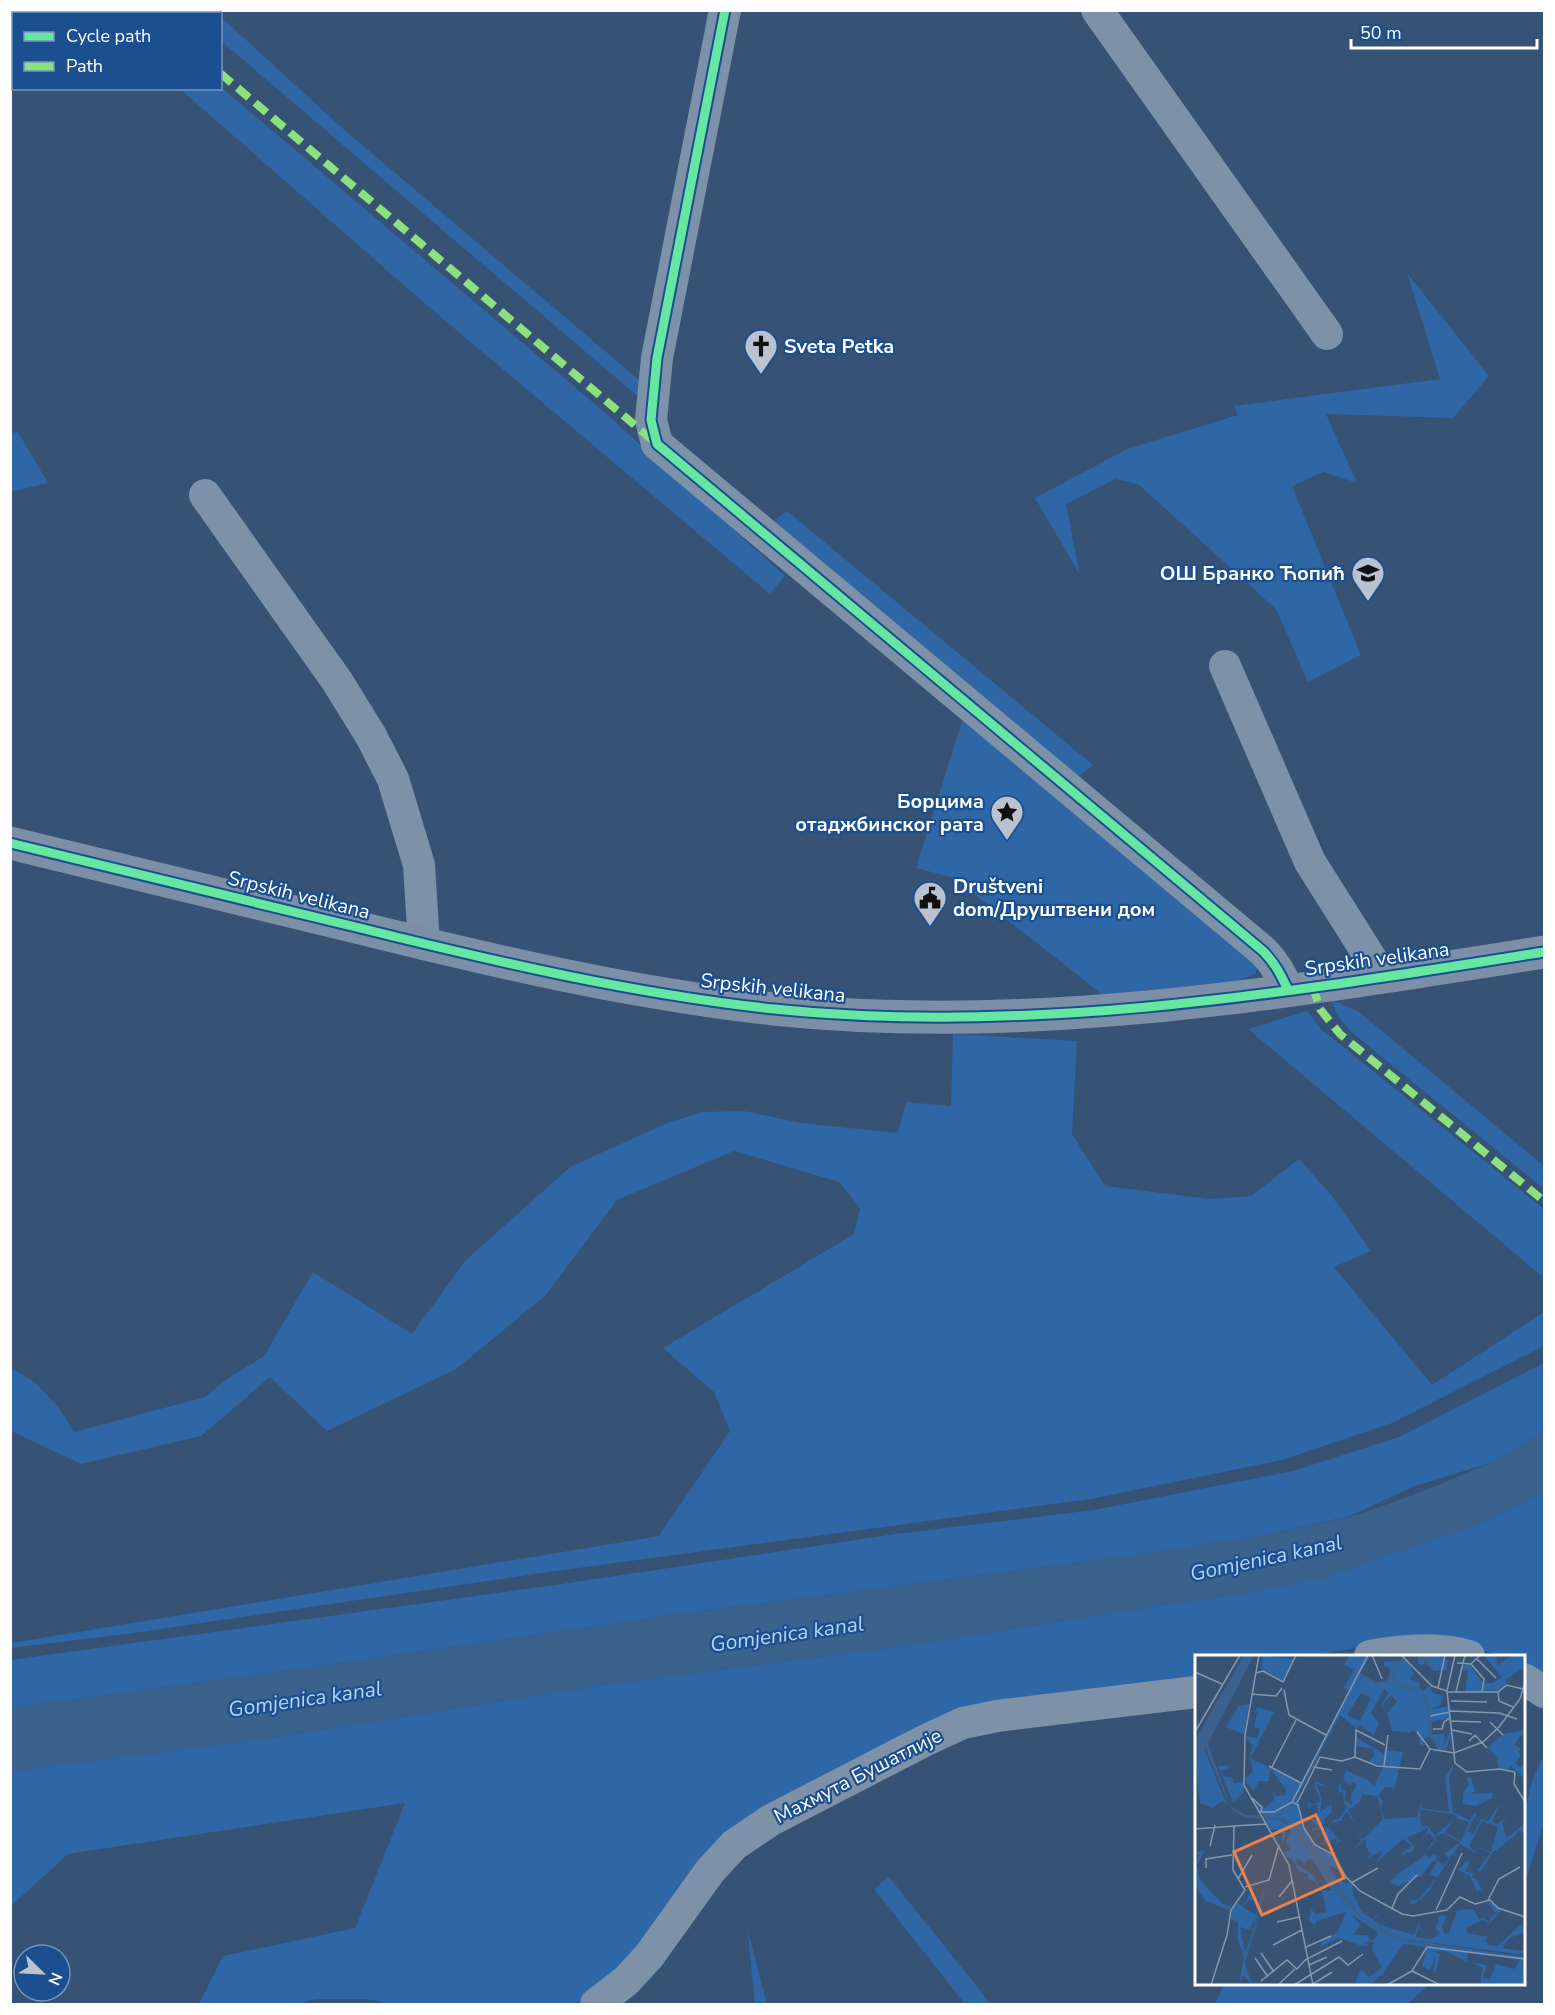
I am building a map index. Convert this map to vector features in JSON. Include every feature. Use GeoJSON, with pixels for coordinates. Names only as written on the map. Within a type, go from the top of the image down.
{"type":"FeatureCollection","features":[{"type":"Feature","properties":{"kind":"main road","name":"Srpskih velikana"},"geometry":{"type":"LineString","coordinates":[[10,843],[577,979],[775,1009],[863,1015],[1012,1017],[1182,1003],[1545,952]]}},
{"type":"Feature","properties":{"kind":"street"},"geometry":{"type":"LineString","coordinates":[[725,10],[657,358],[651,420],[657,444],[1263,951],[1274,961],[1281,972],[1287,990]]}},
{"type":"Feature","properties":{"kind":"street"},"geometry":{"type":"LineString","coordinates":[[1097,10],[1328,334]]}},
{"type":"Feature","properties":{"kind":"street"},"geometry":{"type":"LineString","coordinates":[[205,495],[337,681],[371,736],[393,779],[419,865],[424,944]]}},
{"type":"Feature","properties":{"kind":"street","name":"Srpskih velikana"},"geometry":{"type":"LineString","coordinates":[[1225,666],[1310,862],[1382,976]]}},
{"type":"Feature","properties":{"kind":"street"},"geometry":{"type":"LineString","coordinates":[[1378,1655],[1419,1650],[1465,1655]]}},
{"type":"Feature","properties":{"kind":"street"},"geometry":{"type":"LineString","coordinates":[[1525,1680],[1545,1692]]}},
{"type":"Feature","properties":{"kind":"street","name":"Махмута Бушатлије"},"geometry":{"type":"LineString","coordinates":[[596,2004],[626,1981],[649,1956],[710,1871],[735,1845],[782,1814],[963,1723],[997,1716],[1195,1692]]}},
{"type":"Feature","properties":{"kind":"shaded area"},"geometry":{"type":"Polygon","coordinates":[[[222,18],[341,127],[645,385],[642,400],[222,42],[222,18]]]}},
{"type":"Feature","properties":{"kind":"shaded area"},"geometry":{"type":"Polygon","coordinates":[[[222,88],[603,411],[785,576],[770,594],[430,308],[181,90],[222,90],[222,88]]]}},
{"type":"Feature","properties":{"kind":"shaded area"},"geometry":{"type":"Polygon","coordinates":[[[1407,273],[1489,376],[1453,418],[1326,414],[1357,483],[1323,472],[1292,486],[1361,655],[1308,682],[1276,609],[1138,484],[1115,479],[1066,504],[1080,575],[1035,498],[1127,449],[1238,415],[1234,406],[1440,379],[1407,273]]]}},
{"type":"Feature","properties":{"kind":"shaded area"},"geometry":{"type":"Polygon","coordinates":[[[18,432],[48,483],[11,492],[11,433],[18,432]]]}},
{"type":"Feature","properties":{"kind":"shaded area"},"geometry":{"type":"Polygon","coordinates":[[[787,511],[1093,765],[1074,780],[771,523],[787,511]]]}},
{"type":"Feature","properties":{"kind":"shaded area"},"geometry":{"type":"Polygon","coordinates":[[[962,721],[974,727],[1257,964],[1255,974],[1234,982],[1103,995],[954,878],[916,868],[962,721]]]}},
{"type":"Feature","properties":{"kind":"shaded area"},"geometry":{"type":"Polygon","coordinates":[[[1332,1000],[1358,1011],[1544,1166],[1544,1189],[1355,1035],[1340,1019],[1332,1000]]]}},
{"type":"Feature","properties":{"kind":"shaded area"},"geometry":{"type":"Polygon","coordinates":[[[1307,1011],[1321,1029],[1544,1209],[1544,1278],[1248,1029],[1307,1011]]]}},
{"type":"Feature","properties":{"kind":"shaded area"},"geometry":{"type":"Polygon","coordinates":[[[953,1034],[1077,1041],[1072,1134],[1105,1186],[1209,1199],[1251,1196],[1299,1159],[1331,1195],[1371,1251],[1334,1267],[1432,1385],[1544,1312],[1544,1346],[1392,1423],[1282,1460],[1091,1499],[556,1571],[127,1634],[11,1648],[11,1643],[659,1536],[730,1431],[714,1392],[663,1348],[854,1234],[860,1208],[839,1182],[734,1151],[617,1200],[545,1296],[456,1369],[327,1431],[270,1377],[201,1436],[81,1464],[11,1431],[11,1368],[36,1383],[59,1408],[74,1432],[205,1397],[227,1379],[264,1356],[313,1272],[412,1334],[465,1261],[570,1167],[665,1124],[702,1112],[744,1111],[801,1123],[898,1133],[906,1102],[951,1106],[953,1034]]]}},
{"type":"Feature","properties":{"kind":"shaded area"},"geometry":{"type":"Polygon","coordinates":[[[1544,1363],[1544,1433],[1490,1463],[1415,1486],[1350,1516],[1266,1535],[1161,1552],[673,1615],[11,1708],[10,1660],[555,1585],[895,1534],[1094,1510],[1293,1471],[1399,1437],[1544,1363]]]}},
{"type":"Feature","properties":{"kind":"shaded area"},"geometry":{"type":"Polygon","coordinates":[[[1544,1494],[1544,1677],[1525,1668],[1525,1655],[1496,1655],[1455,1640],[1409,1639],[1317,1655],[1195,1655],[1195,1679],[977,1711],[791,1795],[660,1919],[598,1993],[573,2004],[392,2004],[366,1999],[316,1999],[295,2004],[199,2004],[223,1956],[355,1928],[405,1803],[68,1854],[11,1906],[10,1771],[268,1738],[608,1684],[909,1645],[1248,1593],[1465,1529],[1544,1494]]]}},
{"type":"Feature","properties":{"kind":"shaded area"},"geometry":{"type":"Polygon","coordinates":[[[1544,1756],[1544,1822],[1525,1879],[1525,1817],[1536,1770],[1544,1756]]]}},
{"type":"Feature","properties":{"kind":"shaded area"},"geometry":{"type":"Polygon","coordinates":[[[889,1877],[991,2004],[965,2004],[874,1889],[889,1877]]]}},
{"type":"Feature","properties":{"kind":"shaded area"},"geometry":{"type":"Polygon","coordinates":[[[747,1927],[767,2004],[755,2004],[747,1927]]]}},
{"type":"Feature","properties":{"kind":"shaded area"},"geometry":{"type":"Polygon","coordinates":[[[1224,1985],[1429,1985],[1407,2004],[1215,2004],[1224,1985]]]}},
{"type":"Feature","properties":{"kind":"water","name":"Gomjenica kanal"},"geometry":{"type":"Polygon","coordinates":[[[1544,1433],[1544,1494],[1465,1529],[1324,1578],[1248,1593],[909,1645],[608,1684],[268,1738],[11,1771],[11,1708],[673,1615],[1161,1552],[1266,1535],[1357,1515],[1424,1491],[1490,1463],[1544,1433]]]}},
{"type":"Feature","properties":{"kind":"marked path"},"geometry":{"type":"LineString","coordinates":[[222,75],[657,444]]}},
{"type":"Feature","properties":{"kind":"marked path"},"geometry":{"type":"LineString","coordinates":[[1313,987],[1320,1009],[1340,1034],[1544,1201]]}},
{"type":"Feature","properties":{"kind":"cycle path"},"geometry":{"type":"LineString","coordinates":[[725,10],[657,358],[651,420],[657,444],[1263,951],[1277,969],[1288,990]]}},
{"type":"Feature","properties":{"kind":"cycle path"},"geometry":{"type":"LineString","coordinates":[[10,843],[411,941],[566,976],[722,1003],[871,1016],[968,1017],[1161,1006],[1353,982],[1544,952]]}},
{"type":"Feature","properties":{"kind":"place","name":"Sveta Petka"},"geometry":{"type":"Point","coordinates":[761,375]}},
{"type":"Feature","properties":{"kind":"place","name":"ОШ Бранко Ћопић"},"geometry":{"type":"Point","coordinates":[1368,602]}},
{"type":"Feature","properties":{"kind":"place","name":"Борцима отаджбинског рата"},"geometry":{"type":"Point","coordinates":[1007,841]}},
{"type":"Feature","properties":{"kind":"place","name":"Društveni dom/Друштвени дом"},"geometry":{"type":"Point","coordinates":[930,927]}}]}
